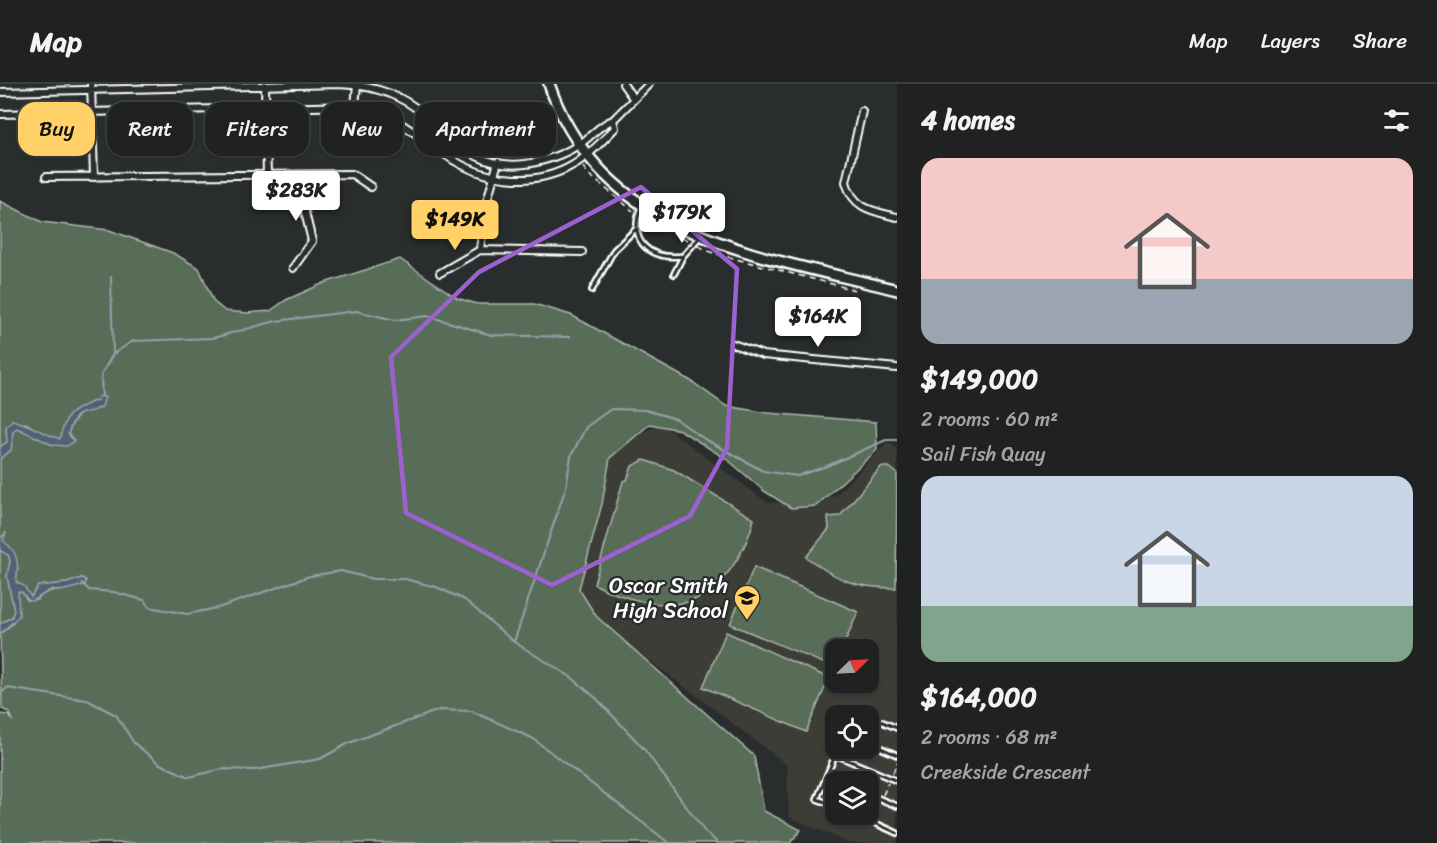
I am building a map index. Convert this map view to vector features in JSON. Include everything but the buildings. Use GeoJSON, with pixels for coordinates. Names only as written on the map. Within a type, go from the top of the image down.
{"type":"FeatureCollection","features":[{"type":"Feature","properties":{"kind":"street"},"geometry":{"type":"LineString","coordinates":[[0,92],[91,87],[338,84],[374,87],[403,100],[425,114],[458,146],[478,157],[498,162],[534,162],[580,144],[607,122],[613,120],[649,84]]}},
{"type":"Feature","properties":{"kind":"street"},"geometry":{"type":"LineString","coordinates":[[549,84],[558,106],[580,144],[640,210],[697,240],[897,290]]}},
{"type":"Feature","properties":{"kind":"street"},"geometry":{"type":"LineString","coordinates":[[623,84],[633,98]]}},
{"type":"Feature","properties":{"kind":"street"},"geometry":{"type":"LineString","coordinates":[[265,85],[266,102]]}},
{"type":"Feature","properties":{"kind":"street"},"geometry":{"type":"LineString","coordinates":[[355,102],[357,85]]}},
{"type":"Feature","properties":{"kind":"street"},"geometry":{"type":"LineString","coordinates":[[91,87],[92,102]]}},
{"type":"Feature","properties":{"kind":"street"},"geometry":{"type":"LineString","coordinates":[[95,111],[205,108]]}},
{"type":"Feature","properties":{"kind":"street"},"geometry":{"type":"LineString","coordinates":[[862,111],[846,182],[849,193],[857,204],[865,209],[897,217]]}},
{"type":"Feature","properties":{"kind":"street"},"geometry":{"type":"LineString","coordinates":[[0,114],[18,113]]}},
{"type":"Feature","properties":{"kind":"street"},"geometry":{"type":"LineString","coordinates":[[403,125],[450,158],[492,176],[525,180],[560,171],[579,161],[615,128],[613,120]]}},
{"type":"Feature","properties":{"kind":"street"},"geometry":{"type":"LineString","coordinates":[[93,156],[94,177]]}},
{"type":"Feature","properties":{"kind":"street"},"geometry":{"type":"LineString","coordinates":[[267,156],[267,176]]}},
{"type":"Feature","properties":{"kind":"street"},"geometry":{"type":"LineString","coordinates":[[480,250],[479,240],[492,176],[498,162]]}},
{"type":"Feature","properties":{"kind":"street"},"geometry":{"type":"LineString","coordinates":[[46,177],[352,174],[371,187]]}},
{"type":"Feature","properties":{"kind":"street"},"geometry":{"type":"LineString","coordinates":[[293,268],[312,241],[296,175]]}},
{"type":"Feature","properties":{"kind":"street"},"geometry":{"type":"LineString","coordinates":[[440,273],[480,250],[582,252]]}},
{"type":"Feature","properties":{"kind":"street"},"geometry":{"type":"LineString","coordinates":[[733,344],[763,355],[897,368]]}},
{"type":"Feature","properties":{"kind":"lane"},"geometry":{"type":"LineString","coordinates":[[640,210],[636,229],[637,238],[652,252],[669,257],[683,256]]}},
{"type":"Feature","properties":{"kind":"lane"},"geometry":{"type":"LineString","coordinates":[[592,290],[614,250],[636,229]]}},
{"type":"Feature","properties":{"kind":"lane"},"geometry":{"type":"LineString","coordinates":[[674,274],[683,256],[697,240]]}},
{"type":"Feature","properties":{"kind":"lane"},"geometry":{"type":"LineString","coordinates":[[879,721],[897,728]]}},
{"type":"Feature","properties":{"kind":"lane"},"geometry":{"type":"LineString","coordinates":[[879,747],[897,754]]}},
{"type":"Feature","properties":{"kind":"lane"},"geometry":{"type":"LineString","coordinates":[[847,759],[897,781]]}},
{"type":"Feature","properties":{"kind":"lane"},"geometry":{"type":"LineString","coordinates":[[825,781],[817,799],[825,802]]}},
{"type":"Feature","properties":{"kind":"lane"},"geometry":{"type":"LineString","coordinates":[[881,800],[897,806]]}},
{"type":"Feature","properties":{"kind":"lane"},"geometry":{"type":"LineString","coordinates":[[879,825],[897,833]]}},
{"type":"Feature","properties":{"kind":"path"},"geometry":{"type":"LineString","coordinates":[[579,161],[588,174],[640,210],[697,240],[713,253],[863,291]]}},
{"type":"Feature","properties":{"kind":"path"},"geometry":{"type":"LineString","coordinates":[[879,805],[897,762]]}},
{"type":"Feature","properties":{"kind":"highlighted area"},"geometry":{"type":"Polygon","coordinates":[[[641,187],[737,269],[727,448],[690,516],[552,585],[406,513],[391,357],[479,272],[641,187]]]}},
{"type":"Feature","properties":{"kind":"shaded area","name":"Oscar Smith High School"},"geometry":{"type":"Polygon","coordinates":[[[661,424],[768,503],[835,496],[888,442],[897,449],[897,843],[849,843],[789,817],[787,765],[561,593],[613,445],[661,424]]]}},
{"type":"Feature","properties":{"kind":"green space"},"geometry":{"type":"Polygon","coordinates":[[[0,201],[42,222],[109,230],[173,253],[199,268],[214,302],[225,311],[247,313],[270,311],[286,300],[324,283],[400,259],[457,298],[477,304],[534,304],[571,315],[691,381],[726,406],[768,413],[876,422],[877,450],[816,506],[791,508],[764,491],[728,460],[680,430],[650,424],[610,458],[602,504],[579,589],[596,616],[754,756],[764,811],[801,830],[790,843],[0,843],[0,714],[9,715],[13,721],[10,713],[2,709],[0,634],[13,623],[17,592],[22,592],[27,600],[37,600],[53,591],[85,584],[82,578],[67,583],[38,586],[31,597],[16,582],[18,568],[3,540],[6,533],[0,539],[0,459],[11,450],[13,431],[17,428],[53,445],[74,440],[68,434],[73,423],[82,413],[98,409],[98,400],[77,409],[68,417],[61,439],[42,434],[26,423],[6,427],[7,442],[0,447],[0,201]]]}},
{"type":"Feature","properties":{"kind":"green space"},"geometry":{"type":"Polygon","coordinates":[[[644,460],[674,470],[754,519],[740,554],[725,576],[707,593],[684,603],[644,602],[594,584],[623,481],[627,480],[632,466],[644,460]]]}},
{"type":"Feature","properties":{"kind":"green space"},"geometry":{"type":"Polygon","coordinates":[[[881,467],[889,467],[897,473],[896,588],[870,587],[848,582],[806,557],[829,529],[828,517],[840,516],[881,467]]]}},
{"type":"Feature","properties":{"kind":"green space"},"geometry":{"type":"Polygon","coordinates":[[[0,550],[9,556],[7,576],[14,610],[12,617],[0,624],[0,550]]]}},
{"type":"Feature","properties":{"kind":"green space"},"geometry":{"type":"Polygon","coordinates":[[[754,567],[858,612],[846,639],[825,639],[825,664],[730,624],[754,567]]]}},
{"type":"Feature","properties":{"kind":"green space"},"geometry":{"type":"Polygon","coordinates":[[[726,632],[825,676],[825,687],[806,732],[703,687],[726,632]]]}},
{"type":"Feature","properties":{"kind":"water"},"geometry":{"type":"Polygon","coordinates":[[[100,396],[105,397],[102,407],[81,414],[74,419],[68,434],[74,441],[67,446],[53,445],[17,428],[13,431],[11,450],[0,459],[0,447],[7,442],[6,427],[12,420],[60,439],[71,413],[97,400],[100,396]]]}},
{"type":"Feature","properties":{"kind":"water"},"geometry":{"type":"Polygon","coordinates":[[[6,532],[3,541],[17,559],[16,582],[24,586],[31,597],[38,586],[67,583],[82,578],[86,580],[85,585],[61,591],[52,589],[32,601],[28,600],[22,592],[18,592],[19,616],[0,634],[0,624],[12,617],[14,610],[7,576],[9,556],[0,550],[0,539],[6,532]]]}},
{"type":"Feature","properties":{"kind":"waterway"},"geometry":{"type":"LineString","coordinates":[[102,397],[101,375],[113,354],[111,277]]}},
{"type":"Feature","properties":{"kind":"waterway"},"geometry":{"type":"LineString","coordinates":[[113,354],[133,341],[213,338],[276,321],[356,311],[395,320],[428,316],[491,335],[570,337]]}},
{"type":"Feature","properties":{"kind":"waterway"},"geometry":{"type":"LineString","coordinates":[[514,642],[566,487],[571,456],[586,427],[611,409],[645,410],[676,419],[703,438],[763,471],[797,476],[827,466],[886,440],[897,440]]}},
{"type":"Feature","properties":{"kind":"waterway"},"geometry":{"type":"LineString","coordinates":[[82,583],[89,590],[113,592],[144,600],[149,607],[187,614],[218,608],[310,576],[341,571],[373,579],[405,579],[436,587],[465,600],[514,642],[571,677],[597,699],[644,749],[705,832],[718,843]]}},
{"type":"Feature","properties":{"kind":"waterway"},"geometry":{"type":"LineString","coordinates":[[0,694],[7,688],[87,700],[116,715],[134,743],[160,764],[189,777],[222,769],[255,770],[320,759],[349,743],[439,710],[471,711],[532,738],[669,843]]}},
{"type":"Feature","properties":{"kind":"place","name":"Oscar Smith High School"},"geometry":{"type":"Point","coordinates":[747,621]}}]}
